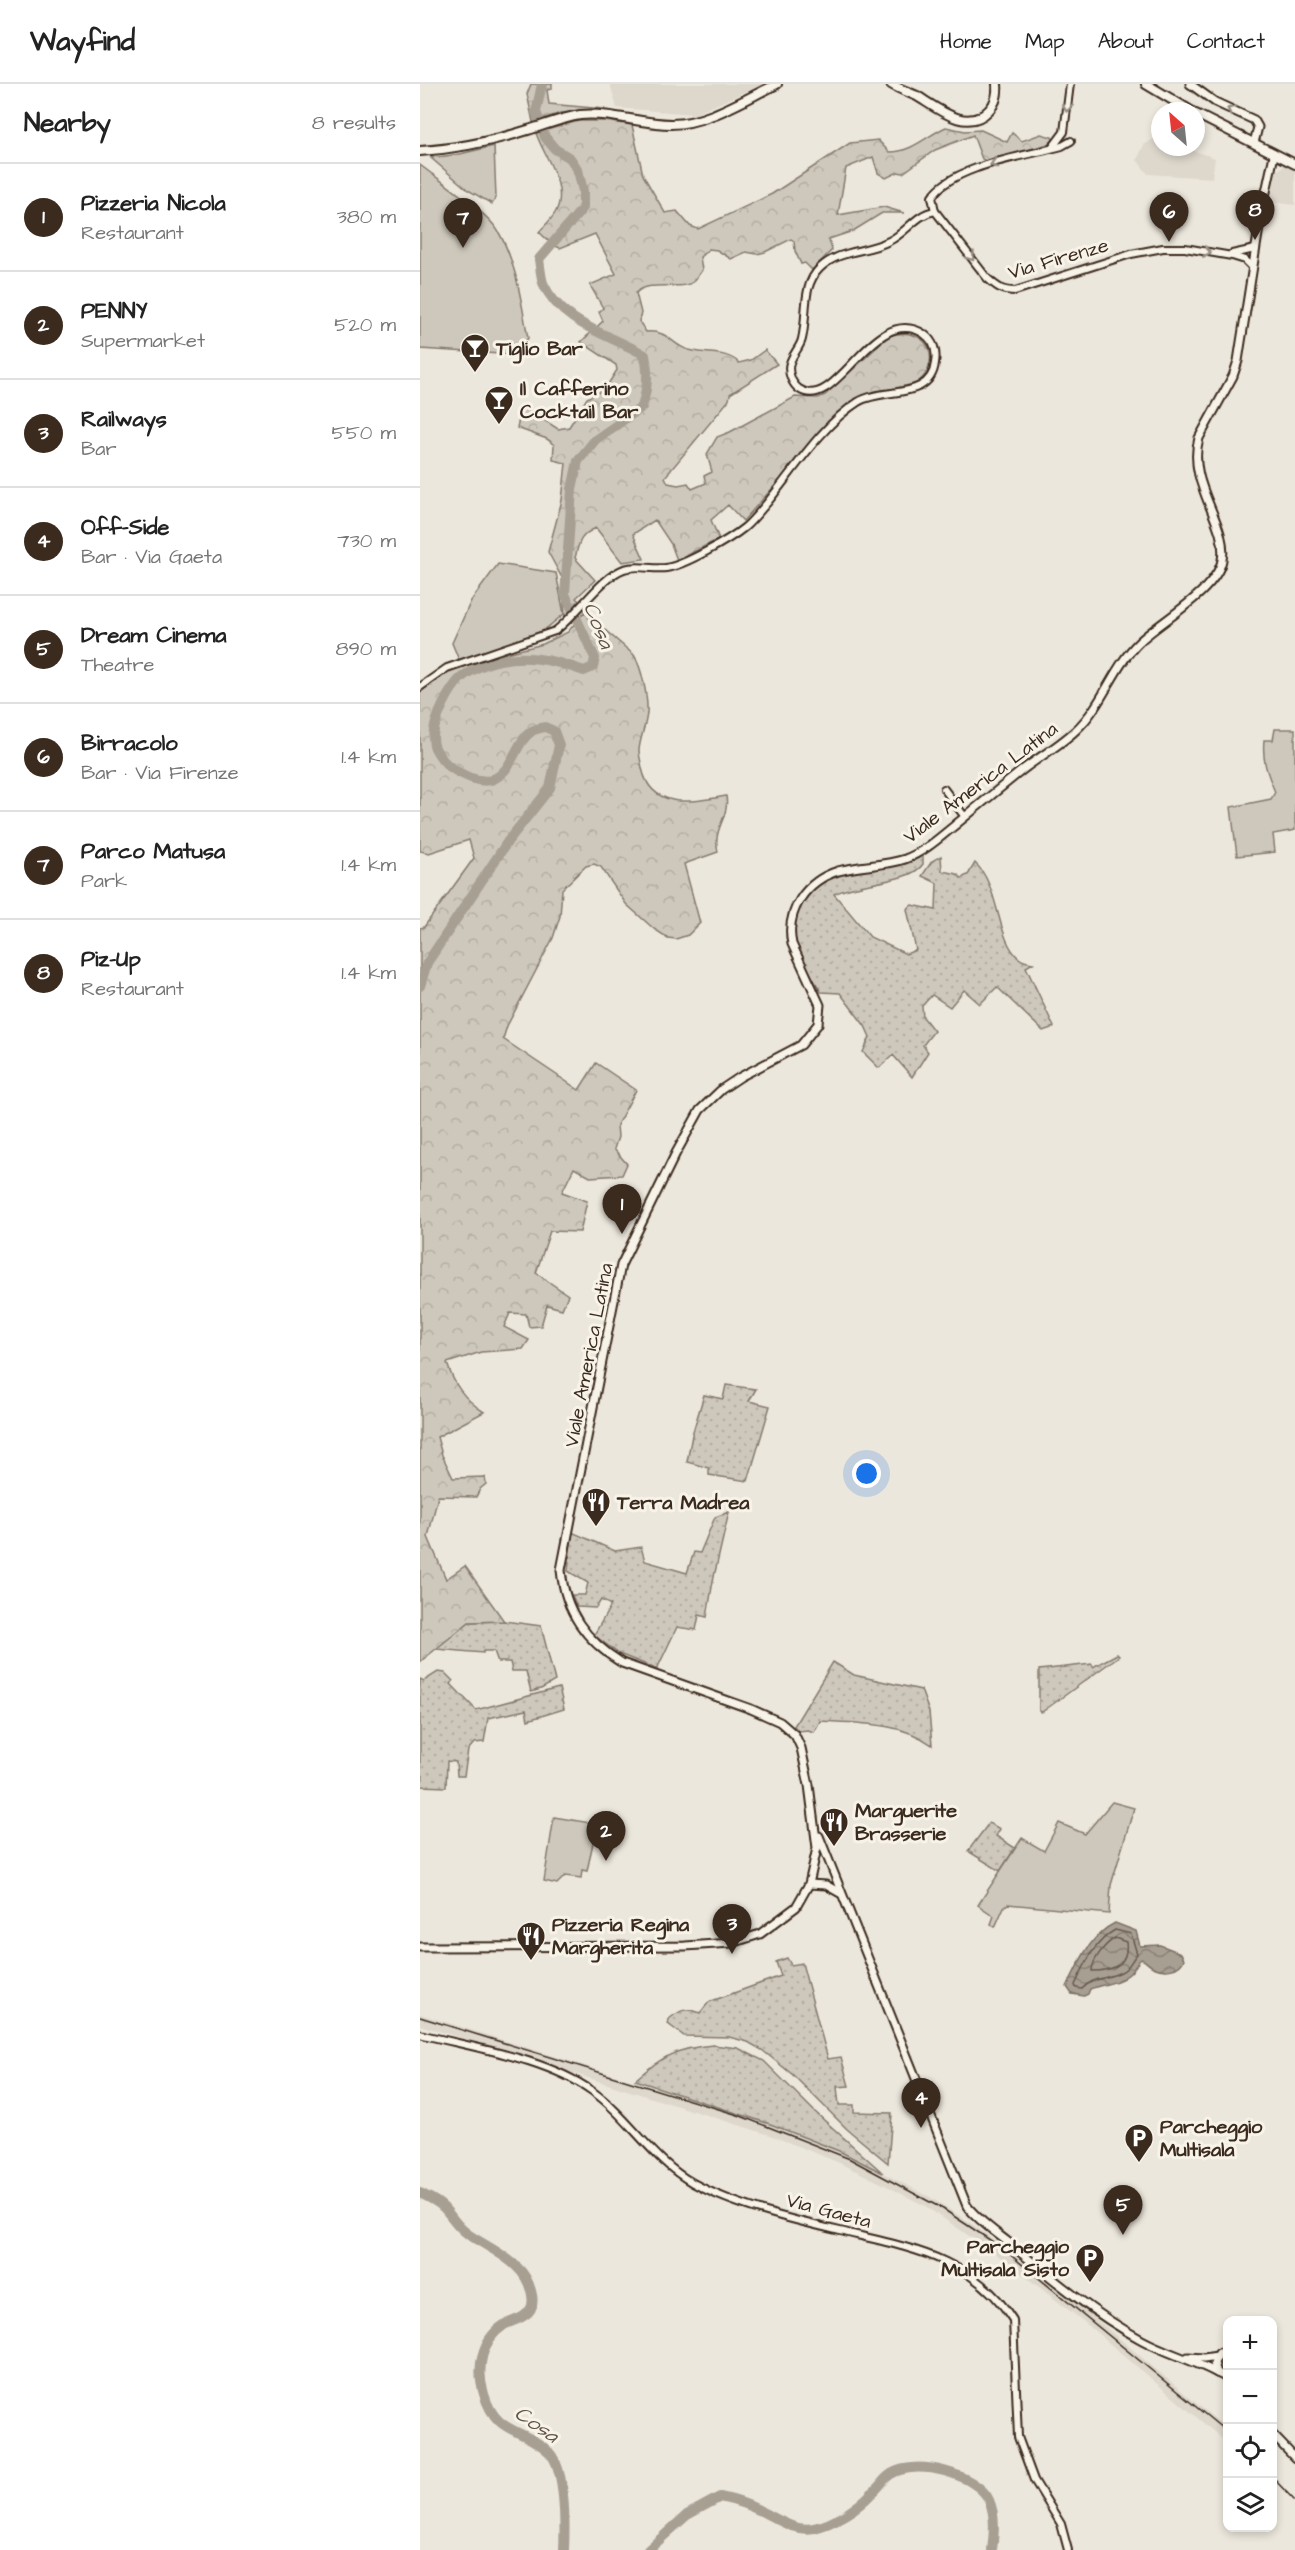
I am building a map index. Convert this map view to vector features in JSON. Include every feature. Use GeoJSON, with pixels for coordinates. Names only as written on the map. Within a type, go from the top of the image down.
{"type":"FeatureCollection","features":[{"type":"Feature","properties":{"kind":"main road"},"geometry":{"type":"LineString","coordinates":[[420,151],[455,147],[527,130],[557,120],[600,114],[648,122],[687,123],[777,84]]}},
{"type":"Feature","properties":{"kind":"main road"},"geometry":{"type":"LineString","coordinates":[[891,84],[946,114],[970,120],[987,113],[997,98],[997,84]]}},
{"type":"Feature","properties":{"kind":"main road"},"geometry":{"type":"LineString","coordinates":[[1146,84],[1176,102]]}},
{"type":"Feature","properties":{"kind":"main road"},"geometry":{"type":"LineString","coordinates":[[1190,84],[1215,102],[1254,120],[1258,127],[1254,143]]}},
{"type":"Feature","properties":{"kind":"main road"},"geometry":{"type":"LineString","coordinates":[[1205,118],[1295,164]]}},
{"type":"Feature","properties":{"kind":"main road","name":"Viale America Latina"},"geometry":{"type":"LineString","coordinates":[[420,1947],[685,1946],[732,1943],[760,1934],[778,1922],[796,1907],[808,1884],[815,1865],[817,1848],[801,1748],[795,1735],[780,1722],[751,1709],[622,1663],[605,1653],[586,1635],[571,1612],[564,1590],[561,1570],[621,1265],[700,1110],[722,1089],[740,1077],[801,1045],[818,1024],[820,1005],[792,944],[790,934],[792,915],[797,903],[808,889],[821,879],[839,871],[903,860],[915,855],[965,817],[1076,730],[1102,698],[1136,645],[1215,577],[1223,558],[1221,539],[1201,483],[1196,448],[1238,361],[1255,249],[1274,155]]}},
{"type":"Feature","properties":{"kind":"main road"},"geometry":{"type":"LineString","coordinates":[[815,1826],[940,2137],[959,2192],[972,2213],[1109,2320],[1143,2341],[1223,2378]]}},
{"type":"Feature","properties":{"kind":"main road"},"geometry":{"type":"LineString","coordinates":[[815,1865],[823,1863],[831,1868]]}},
{"type":"Feature","properties":{"kind":"main road"},"geometry":{"type":"LineString","coordinates":[[808,1884],[826,1885],[840,1893]]}},
{"type":"Feature","properties":{"kind":"main road"},"geometry":{"type":"LineString","coordinates":[[1180,2356],[1204,2358],[1223,2353]]}},
{"type":"Feature","properties":{"kind":"main road"},"geometry":{"type":"LineString","coordinates":[[1216,2356],[1214,2363],[1223,2376]]}},
{"type":"Feature","properties":{"kind":"main road"},"geometry":{"type":"LineString","coordinates":[[1277,2439],[1295,2457]]}},
{"type":"Feature","properties":{"kind":"street"},"geometry":{"type":"LineString","coordinates":[[1051,149],[1064,132],[1070,84]]}},
{"type":"Feature","properties":{"kind":"street"},"geometry":{"type":"LineString","coordinates":[[420,687],[447,668],[555,631],[567,623],[610,577],[624,569],[638,566],[662,568],[674,566],[728,539],[747,526],[818,440],[847,410],[867,398],[907,391],[927,381],[935,365],[933,345],[925,335],[907,328],[885,333],[830,385],[819,392],[809,393],[799,389],[792,380],[789,367],[802,341],[808,287],[821,267],[834,258],[850,251],[890,241],[923,215],[936,211],[932,202],[934,194],[957,176],[1071,141]]}},
{"type":"Feature","properties":{"kind":"street","name":"Via Firenze"},"geometry":{"type":"LineString","coordinates":[[936,211],[987,278],[1005,291],[1025,288],[1057,276],[1149,250],[1185,248],[1225,255]]}},
{"type":"Feature","properties":{"kind":"street"},"geometry":{"type":"LineString","coordinates":[[1225,255],[1255,249]]}},
{"type":"Feature","properties":{"kind":"street"},"geometry":{"type":"LineString","coordinates":[[1225,255],[1245,260],[1252,267]]}},
{"type":"Feature","properties":{"kind":"street"},"geometry":{"type":"LineString","coordinates":[[944,789],[965,817]]}},
{"type":"Feature","properties":{"kind":"street","name":"Via Gaeta"},"geometry":{"type":"LineString","coordinates":[[420,2034],[514,2058],[576,2080],[594,2092],[670,2165],[693,2183],[742,2204],[838,2231],[915,2249],[947,2261],[975,2280],[1004,2305],[1013,2320],[1018,2438],[1034,2480],[1061,2524],[1068,2550]]}},
{"type":"Feature","properties":{"kind":"shaded area"},"geometry":{"type":"Polygon","coordinates":[[[610,84],[763,84],[695,114],[617,108],[610,84]]]}},
{"type":"Feature","properties":{"kind":"shaded area"},"geometry":{"type":"Polygon","coordinates":[[[1151,141],[1151,156],[1205,155],[1215,158],[1212,178],[1148,174],[1137,160],[1144,145],[1151,141]]]}},
{"type":"Feature","properties":{"kind":"shaded area"},"geometry":{"type":"Polygon","coordinates":[[[1289,163],[1295,166],[1295,205],[1271,202],[1276,171],[1289,163]]]}},
{"type":"Feature","properties":{"kind":"shaded area"},"geometry":{"type":"Polygon","coordinates":[[[420,2014],[773,2125],[839,2151],[930,2197],[975,2226],[1089,2313],[1223,2426],[1223,2440],[1083,2321],[999,2256],[925,2206],[879,2182],[835,2161],[770,2135],[420,2025],[420,2014]]]}},
{"type":"Feature","properties":{"kind":"green space"},"geometry":{"type":"Polygon","coordinates":[[[531,84],[552,84],[552,89],[547,90],[549,104],[605,109],[561,113],[533,122],[527,94],[531,84]]]}},
{"type":"Feature","properties":{"kind":"green space"},"geometry":{"type":"Polygon","coordinates":[[[578,121],[605,121],[632,125],[643,175],[665,213],[677,211],[690,226],[698,229],[772,194],[850,143],[878,140],[889,152],[898,151],[946,127],[965,131],[981,130],[1007,142],[1012,133],[1022,141],[1041,134],[1052,137],[1053,140],[1048,144],[987,162],[982,159],[973,135],[935,150],[903,173],[898,172],[886,178],[878,173],[873,157],[846,168],[838,215],[884,207],[904,213],[882,213],[853,231],[829,239],[832,250],[812,270],[805,263],[801,264],[795,251],[794,241],[791,239],[765,252],[757,254],[746,252],[731,259],[717,250],[709,249],[700,257],[702,270],[693,282],[681,286],[649,287],[636,293],[641,313],[639,321],[646,332],[665,335],[689,350],[722,354],[739,363],[751,360],[765,350],[777,364],[730,394],[729,400],[665,477],[668,483],[678,485],[688,483],[692,489],[706,483],[704,476],[712,472],[707,454],[717,437],[795,397],[818,398],[825,395],[889,336],[905,334],[920,338],[929,349],[930,362],[925,375],[914,384],[869,395],[845,408],[743,521],[728,505],[711,520],[719,539],[677,560],[671,544],[655,520],[633,534],[644,559],[622,562],[596,528],[587,533],[579,543],[575,558],[595,580],[576,598],[579,601],[565,617],[562,578],[548,552],[562,500],[566,463],[553,460],[554,445],[547,439],[517,428],[522,406],[558,429],[569,427],[587,398],[605,389],[617,370],[616,365],[581,342],[603,321],[599,312],[603,308],[590,285],[616,274],[595,234],[560,248],[553,245],[539,232],[555,213],[559,203],[559,193],[558,183],[536,133],[578,121]]]}},
{"type":"Feature","properties":{"kind":"green space"},"geometry":{"type":"Polygon","coordinates":[[[494,146],[496,198],[492,204],[468,190],[431,158],[460,154],[494,146]]]}},
{"type":"Feature","properties":{"kind":"green space"},"geometry":{"type":"Polygon","coordinates":[[[420,165],[462,196],[498,231],[510,256],[518,283],[528,338],[517,355],[420,349],[420,165]]]}},
{"type":"Feature","properties":{"kind":"green space"},"geometry":{"type":"Polygon","coordinates":[[[498,564],[556,573],[564,614],[543,631],[459,660],[452,643],[471,601],[498,564]]]}},
{"type":"Feature","properties":{"kind":"green space"},"geometry":{"type":"Polygon","coordinates":[[[584,612],[634,655],[640,667],[647,707],[639,752],[647,782],[654,791],[675,800],[700,800],[726,796],[726,811],[717,836],[718,852],[684,864],[700,923],[688,935],[676,939],[668,938],[654,929],[626,904],[601,867],[594,864],[586,866],[562,889],[560,916],[553,938],[507,1026],[503,1039],[579,1090],[596,1063],[636,1090],[617,1125],[618,1137],[614,1149],[627,1164],[622,1175],[590,1177],[574,1168],[562,1192],[587,1201],[580,1232],[550,1231],[536,1273],[568,1295],[562,1309],[547,1305],[541,1326],[529,1327],[526,1314],[510,1313],[504,1327],[529,1340],[523,1349],[481,1352],[447,1363],[461,1391],[484,1412],[437,1437],[442,1455],[453,1478],[485,1477],[486,1484],[476,1497],[438,1496],[428,1537],[446,1579],[465,1566],[504,1621],[469,1622],[420,1662],[420,928],[424,927],[474,858],[469,840],[429,853],[420,851],[420,693],[443,673],[479,660],[543,644],[568,632],[584,612]]]}},
{"type":"Feature","properties":{"kind":"green space"},"geometry":{"type":"Polygon","coordinates":[[[1275,729],[1295,729],[1295,830],[1273,834],[1275,852],[1237,856],[1231,807],[1271,799],[1275,792],[1266,766],[1264,740],[1273,740],[1275,729]]]}},
{"type":"Feature","properties":{"kind":"green space"},"geometry":{"type":"Polygon","coordinates":[[[923,854],[923,864],[907,875],[834,894],[870,937],[906,954],[916,950],[907,909],[912,905],[936,910],[937,883],[922,876],[932,861],[941,856],[942,871],[957,874],[961,878],[968,875],[975,863],[989,885],[1006,938],[1012,949],[1021,959],[1033,963],[1026,967],[1054,1027],[1043,1031],[997,987],[980,1004],[964,990],[950,1007],[932,995],[922,1006],[923,1017],[934,1031],[923,1045],[928,1052],[912,1077],[893,1055],[879,1068],[863,1052],[870,1037],[865,1026],[840,993],[821,992],[797,949],[793,929],[803,899],[815,887],[849,873],[889,865],[923,854]]]}},
{"type":"Feature","properties":{"kind":"green space"},"geometry":{"type":"Polygon","coordinates":[[[726,1385],[756,1389],[749,1401],[770,1406],[748,1481],[709,1475],[709,1468],[687,1462],[704,1395],[723,1399],[726,1385]]]}},
{"type":"Feature","properties":{"kind":"green space"},"geometry":{"type":"Polygon","coordinates":[[[729,1512],[707,1617],[699,1615],[696,1630],[677,1627],[657,1669],[619,1654],[594,1635],[611,1605],[601,1600],[596,1608],[577,1607],[572,1595],[585,1595],[588,1583],[568,1571],[572,1532],[615,1551],[641,1547],[645,1561],[687,1573],[694,1552],[700,1553],[715,1517],[729,1512]]]}},
{"type":"Feature","properties":{"kind":"green space"},"geometry":{"type":"Polygon","coordinates":[[[504,1621],[541,1626],[555,1681],[531,1692],[526,1671],[512,1671],[510,1662],[498,1662],[494,1651],[483,1651],[483,1653],[435,1649],[469,1622],[504,1621]]]}},
{"type":"Feature","properties":{"kind":"green space"},"geometry":{"type":"Polygon","coordinates":[[[1117,1654],[1119,1656],[1042,1712],[1039,1711],[1039,1670],[1092,1664],[1093,1667],[1117,1654]]]}},
{"type":"Feature","properties":{"kind":"green space"},"geometry":{"type":"Polygon","coordinates":[[[833,1662],[854,1675],[921,1690],[929,1712],[932,1745],[907,1732],[864,1723],[820,1721],[814,1732],[798,1731],[794,1726],[833,1662]]]}},
{"type":"Feature","properties":{"kind":"green space"},"geometry":{"type":"Polygon","coordinates":[[[438,1672],[445,1673],[453,1681],[451,1684],[476,1710],[559,1688],[564,1709],[528,1720],[526,1710],[488,1718],[484,1742],[474,1743],[468,1750],[464,1776],[457,1776],[456,1762],[447,1761],[446,1787],[420,1786],[423,1776],[420,1773],[420,1679],[424,1681],[438,1672]]]}},
{"type":"Feature","properties":{"kind":"green space"},"geometry":{"type":"Polygon","coordinates":[[[1112,1802],[1134,1808],[1111,1885],[1109,1914],[1008,1904],[1004,1907],[995,1927],[991,1924],[994,1916],[978,1905],[1022,1838],[1044,1851],[1059,1823],[1085,1834],[1112,1802]]]}},
{"type":"Feature","properties":{"kind":"green space"},"geometry":{"type":"Polygon","coordinates":[[[554,1817],[597,1824],[587,1871],[582,1870],[581,1878],[565,1876],[557,1884],[544,1881],[554,1817]]]}},
{"type":"Feature","properties":{"kind":"green space"},"geometry":{"type":"Polygon","coordinates":[[[989,1823],[1000,1829],[996,1836],[1015,1848],[1000,1871],[968,1851],[989,1823]]]}},
{"type":"Feature","properties":{"kind":"green space"},"geometry":{"type":"Polygon","coordinates":[[[787,1958],[791,1965],[802,1963],[828,2059],[841,2057],[849,2086],[837,2087],[839,2105],[854,2105],[854,2112],[892,2113],[888,2163],[847,2129],[793,2075],[762,2050],[748,2042],[729,2037],[684,2036],[668,2024],[669,2019],[680,2012],[691,2010],[700,2013],[709,2002],[781,1976],[776,1962],[787,1958]]]}},
{"type":"Feature","properties":{"kind":"green space"},"geometry":{"type":"Polygon","coordinates":[[[713,2045],[738,2048],[764,2061],[815,2112],[883,2173],[839,2151],[773,2125],[635,2080],[662,2059],[689,2048],[713,2045]]]}},
{"type":"Feature","properties":{"kind":"water"},"geometry":{"type":"Polygon","coordinates":[[[1115,1923],[1136,1931],[1140,1946],[1160,1945],[1181,1953],[1184,1959],[1182,1963],[1175,1968],[1162,1970],[1141,1959],[1131,1972],[1120,1980],[1090,1989],[1084,1996],[1072,1994],[1067,1987],[1086,1951],[1098,1935],[1115,1923]]]}},
{"type":"Feature","properties":{"kind":"waterway","name":"Cosa"},"geometry":{"type":"LineString","coordinates":[[420,986],[427,963],[508,841],[550,788],[559,745],[554,731],[545,727],[532,731],[521,743],[509,765],[498,776],[488,781],[474,779],[451,768],[435,748],[434,732],[439,713],[458,681],[467,673],[499,660],[511,658],[548,660],[584,671],[593,667],[595,658],[565,594],[572,489],[578,461],[595,440],[642,407],[646,388],[645,355],[587,326],[561,309],[543,283],[539,259],[583,208],[583,191],[578,170],[570,158],[555,149],[545,137],[536,112],[542,84]]}},
{"type":"Feature","properties":{"kind":"waterway","name":"Cosa"},"geometry":{"type":"LineString","coordinates":[[420,2193],[441,2205],[464,2231],[512,2262],[529,2284],[532,2298],[530,2310],[523,2317],[496,2331],[485,2347],[481,2365],[482,2384],[489,2408],[496,2417],[503,2424],[539,2444],[555,2460],[563,2499],[564,2550]]}},
{"type":"Feature","properties":{"kind":"waterway","name":"Cosa"},"geometry":{"type":"LineString","coordinates":[[648,2550],[687,2515],[720,2497],[750,2506],[792,2526],[814,2528],[830,2523],[853,2510],[891,2474],[902,2469],[915,2468],[945,2471],[972,2483],[982,2491],[989,2500],[993,2512],[992,2550]]}},
{"type":"Feature","properties":{"kind":"railway"},"geometry":{"type":"LineString","coordinates":[[420,2017],[738,2115],[850,2159],[943,2209],[1002,2248],[1223,2429]]}},
{"type":"Feature","properties":{"kind":"railway"},"geometry":{"type":"LineString","coordinates":[[1273,2478],[1295,2501]]}},
{"type":"Feature","properties":{"kind":"place","name":"Piz-Up"},"geometry":{"type":"Point","coordinates":[1255,240]}},
{"type":"Feature","properties":{"kind":"place","name":"Birracolo"},"geometry":{"type":"Point","coordinates":[1169,242]}},
{"type":"Feature","properties":{"kind":"place","name":"Parco Matusa"},"geometry":{"type":"Point","coordinates":[463,248]}},
{"type":"Feature","properties":{"kind":"place","name":"Tiglio Bar"},"geometry":{"type":"Point","coordinates":[475,374]}},
{"type":"Feature","properties":{"kind":"place","name":"Il Cafferino Cocktail Bar"},"geometry":{"type":"Point","coordinates":[499,426]}},
{"type":"Feature","properties":{"kind":"place","name":"Pizzeria Nicola"},"geometry":{"type":"Point","coordinates":[622,1234]}},
{"type":"Feature","properties":{"kind":"place","name":"Terra Madrea"},"geometry":{"type":"Point","coordinates":[596,1528]}},
{"type":"Feature","properties":{"kind":"place","name":"Marguerite Brasserie"},"geometry":{"type":"Point","coordinates":[834,1848]}},
{"type":"Feature","properties":{"kind":"place","name":"PENNY"},"geometry":{"type":"Point","coordinates":[606,1861]}},
{"type":"Feature","properties":{"kind":"place","name":"Railways"},"geometry":{"type":"Point","coordinates":[732,1954]}},
{"type":"Feature","properties":{"kind":"place","name":"Pizzeria Regina Margherita"},"geometry":{"type":"Point","coordinates":[531,1962]}},
{"type":"Feature","properties":{"kind":"place","name":"Off-Side"},"geometry":{"type":"Point","coordinates":[921,2128]}},
{"type":"Feature","properties":{"kind":"place","name":"Parcheggio Multisala"},"geometry":{"type":"Point","coordinates":[1139,2164]}},
{"type":"Feature","properties":{"kind":"place","name":"Dream Cinema"},"geometry":{"type":"Point","coordinates":[1123,2235]}},
{"type":"Feature","properties":{"kind":"place","name":"Parcheggio Multisala Sisto"},"geometry":{"type":"Point","coordinates":[1090,2284]}}]}
